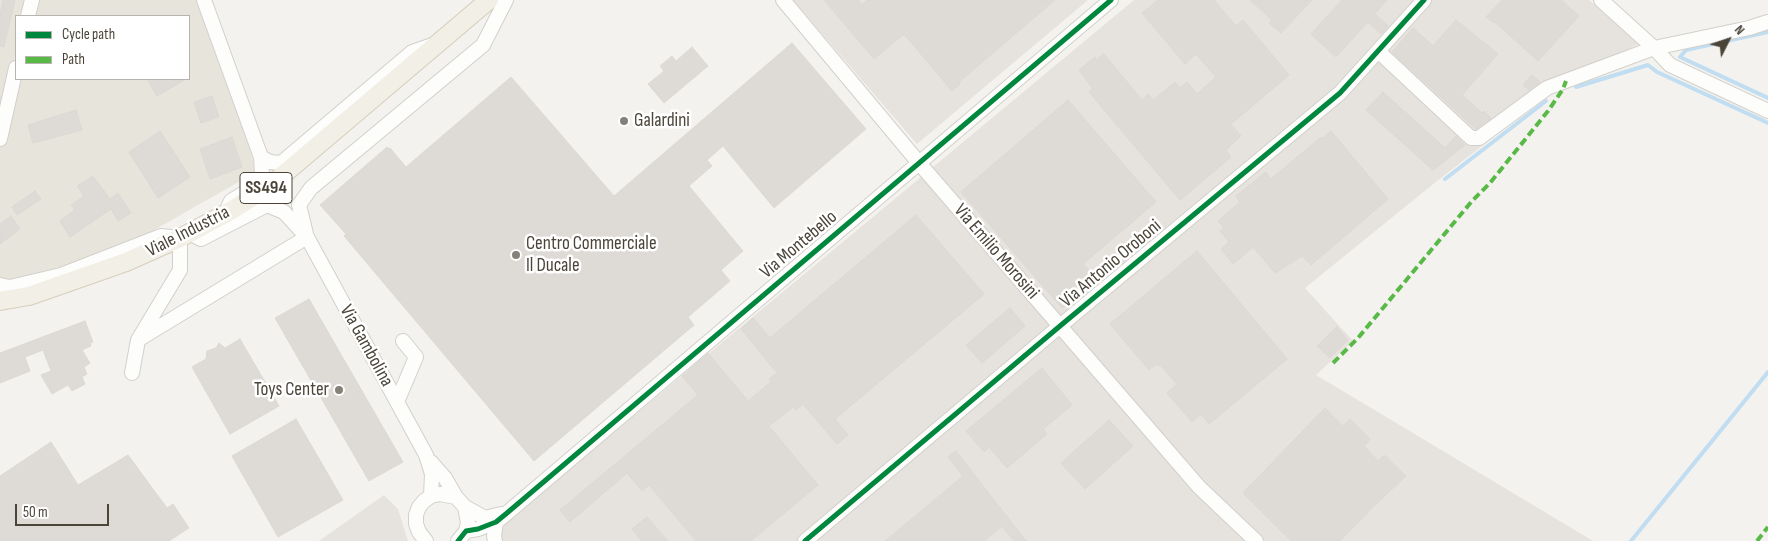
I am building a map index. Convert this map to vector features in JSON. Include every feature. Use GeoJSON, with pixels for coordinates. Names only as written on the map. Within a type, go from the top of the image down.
{"type":"FeatureCollection","features":[{"type":"Feature","properties":{"kind":"main road","name":"Viale Industria"},"geometry":{"type":"LineString","coordinates":[[0,301],[29,296],[126,262],[184,236],[225,214],[270,185],[489,0]]}},
{"type":"Feature","properties":{"kind":"street"},"geometry":{"type":"LineString","coordinates":[[28,15],[32,0]]}},
{"type":"Feature","properties":{"kind":"street"},"geometry":{"type":"LineString","coordinates":[[204,0],[261,157],[262,174],[257,184],[231,201],[225,214]]}},
{"type":"Feature","properties":{"kind":"street"},"geometry":{"type":"LineString","coordinates":[[306,237],[299,205],[311,188],[483,45],[506,0]]}},
{"type":"Feature","properties":{"kind":"street","name":"Via Emilio Morosini"},"geometry":{"type":"LineString","coordinates":[[783,0],[919,163],[1199,487],[1256,541]]}},
{"type":"Feature","properties":{"kind":"street","name":"Via Montebello"},"geometry":{"type":"LineString","coordinates":[[501,517],[1111,0]]}},
{"type":"Feature","properties":{"kind":"street","name":"Via Antonio Oroboni"},"geometry":{"type":"LineString","coordinates":[[806,541],[1340,93],[1424,0]]}},
{"type":"Feature","properties":{"kind":"street"},"geometry":{"type":"LineString","coordinates":[[1601,0],[1670,65],[1768,111]]}},
{"type":"Feature","properties":{"kind":"street"},"geometry":{"type":"LineString","coordinates":[[1378,51],[1471,138],[1479,138],[1547,88],[1654,48],[1749,28],[1768,22]]}},
{"type":"Feature","properties":{"kind":"street"},"geometry":{"type":"LineString","coordinates":[[261,157],[270,162],[281,163],[412,52],[439,42]]}},
{"type":"Feature","properties":{"kind":"street"},"geometry":{"type":"LineString","coordinates":[[0,139],[15,72]]}},
{"type":"Feature","properties":{"kind":"street"},"geometry":{"type":"LineString","coordinates":[[0,285],[10,287],[61,275],[161,236],[184,236],[201,239],[267,204],[284,212],[306,237]]}},
{"type":"Feature","properties":{"kind":"street"},"geometry":{"type":"LineString","coordinates":[[132,373],[138,340],[180,270],[184,236]]}},
{"type":"Feature","properties":{"kind":"street"},"geometry":{"type":"LineString","coordinates":[[138,340],[306,237]]}},
{"type":"Feature","properties":{"kind":"street","name":"Via Gambolina"},"geometry":{"type":"LineString","coordinates":[[306,237],[426,455],[460,502],[468,523],[468,534]]}},
{"type":"Feature","properties":{"kind":"street"},"geometry":{"type":"LineString","coordinates":[[397,402],[416,357],[403,341]]}},
{"type":"Feature","properties":{"kind":"street","name":"Via Gambolina"},"geometry":{"type":"LineString","coordinates":[[426,455],[432,474],[432,496]]}},
{"type":"Feature","properties":{"kind":"street"},"geometry":{"type":"LineString","coordinates":[[421,538],[416,524],[416,515],[424,500],[432,496],[440,494],[460,502],[485,518],[501,517]]}},
{"type":"Feature","properties":{"kind":"street"},"geometry":{"type":"LineString","coordinates":[[468,534],[501,517]]}},
{"type":"Feature","properties":{"kind":"street"},"geometry":{"type":"LineString","coordinates":[[496,541],[494,536],[501,517]]}},
{"type":"Feature","properties":{"kind":"street"},"geometry":{"type":"LineString","coordinates":[[468,534],[487,541]]}},
{"type":"Feature","properties":{"kind":"shaded area"},"geometry":{"type":"Polygon","coordinates":[[[0,0],[209,0],[256,172],[149,233],[67,265],[0,283],[0,0]]]}},
{"type":"Feature","properties":{"kind":"shaded area"},"geometry":{"type":"Polygon","coordinates":[[[793,0],[1088,0],[917,144],[793,0]]]}},
{"type":"Feature","properties":{"kind":"shaded area"},"geometry":{"type":"Polygon","coordinates":[[[1134,0],[1589,0],[1638,44],[1552,91],[1305,288],[1353,341],[1316,375],[1593,541],[501,541],[499,534],[506,522],[1134,0]]]}},
{"type":"Feature","properties":{"kind":"shaded area"},"geometry":{"type":"Polygon","coordinates":[[[384,495],[398,509],[408,541],[319,541],[384,495]]]}},
{"type":"Feature","properties":{"kind":"building"},"geometry":{"type":"Polygon","coordinates":[[[3,0],[15,0],[4,47],[0,46],[0,15],[3,0]]]}},
{"type":"Feature","properties":{"kind":"building"},"geometry":{"type":"Polygon","coordinates":[[[824,0],[858,0],[862,5],[867,0],[1055,0],[959,82],[960,84],[952,91],[904,34],[874,59],[824,0]]]}},
{"type":"Feature","properties":{"kind":"building"},"geometry":{"type":"Polygon","coordinates":[[[1158,0],[1214,0],[1236,26],[1243,20],[1289,75],[1231,124],[1241,136],[1226,150],[1231,157],[1180,200],[1089,92],[1093,89],[1079,70],[1095,57],[1096,60],[1104,54],[1142,100],[1148,94],[1153,100],[1175,82],[1180,88],[1187,82],[1197,94],[1216,77],[1196,54],[1185,64],[1142,13],[1158,0]]]}},
{"type":"Feature","properties":{"kind":"building"},"geometry":{"type":"Polygon","coordinates":[[[1250,0],[1312,0],[1281,33],[1269,23],[1272,20],[1250,0]]]}},
{"type":"Feature","properties":{"kind":"building"},"geometry":{"type":"Polygon","coordinates":[[[1342,0],[1387,0],[1375,14],[1388,26],[1381,34],[1368,22],[1336,57],[1311,34],[1342,0]]]}},
{"type":"Feature","properties":{"kind":"building"},"geometry":{"type":"Polygon","coordinates":[[[1502,0],[1561,0],[1579,16],[1538,61],[1495,22],[1486,17],[1502,0]]]}},
{"type":"Feature","properties":{"kind":"building"},"geometry":{"type":"Polygon","coordinates":[[[1456,20],[1498,54],[1462,95],[1482,113],[1484,111],[1491,118],[1476,129],[1392,52],[1413,28],[1433,46],[1456,20]]]}},
{"type":"Feature","properties":{"kind":"building"},"geometry":{"type":"Polygon","coordinates":[[[792,43],[866,129],[774,208],[723,146],[707,160],[712,166],[689,186],[743,251],[721,270],[730,281],[688,317],[694,325],[534,461],[320,205],[387,147],[406,167],[511,77],[614,196],[792,43]]]}},
{"type":"Feature","properties":{"kind":"building"},"geometry":{"type":"Polygon","coordinates":[[[692,47],[708,66],[664,103],[648,84],[664,71],[660,66],[672,56],[676,61],[692,47]]]}},
{"type":"Feature","properties":{"kind":"building"},"geometry":{"type":"Polygon","coordinates":[[[1532,75],[1540,82],[1529,90],[1523,85],[1532,75]]]}},
{"type":"Feature","properties":{"kind":"building"},"geometry":{"type":"Polygon","coordinates":[[[148,80],[184,80],[157,96],[148,80]]]}},
{"type":"Feature","properties":{"kind":"building"},"geometry":{"type":"Polygon","coordinates":[[[1383,92],[1445,148],[1456,136],[1465,145],[1433,170],[1366,110],[1383,92]]]}},
{"type":"Feature","properties":{"kind":"building"},"geometry":{"type":"Polygon","coordinates":[[[212,96],[219,117],[201,123],[194,102],[212,96]]]}},
{"type":"Feature","properties":{"kind":"building"},"geometry":{"type":"Polygon","coordinates":[[[1068,100],[1156,202],[1083,264],[1096,278],[1062,308],[961,192],[1068,100]]]}},
{"type":"Feature","properties":{"kind":"building"},"geometry":{"type":"Polygon","coordinates":[[[76,110],[82,130],[33,143],[28,125],[76,110]]]}},
{"type":"Feature","properties":{"kind":"building"},"geometry":{"type":"Polygon","coordinates":[[[160,131],[190,177],[158,198],[129,152],[160,131]]]}},
{"type":"Feature","properties":{"kind":"building"},"geometry":{"type":"Polygon","coordinates":[[[1331,131],[1388,199],[1311,265],[1302,256],[1275,273],[1253,247],[1233,264],[1221,249],[1229,242],[1220,231],[1224,228],[1218,221],[1240,202],[1236,196],[1266,172],[1271,179],[1321,137],[1322,139],[1331,131]]]}},
{"type":"Feature","properties":{"kind":"building"},"geometry":{"type":"Polygon","coordinates":[[[232,137],[242,167],[210,179],[200,149],[232,137]]]}},
{"type":"Feature","properties":{"kind":"building"},"geometry":{"type":"Polygon","coordinates":[[[93,176],[110,199],[118,193],[131,213],[118,221],[111,209],[70,237],[60,221],[75,210],[71,205],[84,196],[77,186],[93,176]]]}},
{"type":"Feature","properties":{"kind":"building"},"geometry":{"type":"Polygon","coordinates":[[[35,191],[41,199],[17,215],[12,207],[35,191]]]}},
{"type":"Feature","properties":{"kind":"building"},"geometry":{"type":"Polygon","coordinates":[[[916,215],[984,294],[835,419],[848,435],[837,444],[803,404],[796,410],[793,407],[769,426],[818,485],[751,541],[696,541],[649,485],[642,491],[627,473],[570,522],[560,510],[698,395],[682,376],[708,353],[748,401],[771,382],[769,379],[777,373],[741,329],[753,318],[770,338],[916,215]]]}},
{"type":"Feature","properties":{"kind":"building"},"geometry":{"type":"Polygon","coordinates":[[[11,216],[20,229],[0,244],[0,224],[11,216]]]}},
{"type":"Feature","properties":{"kind":"building"},"geometry":{"type":"Polygon","coordinates":[[[1197,251],[1287,359],[1209,424],[1201,414],[1192,422],[1167,393],[1177,384],[1160,365],[1156,364],[1149,370],[1110,324],[1197,251]]]}},
{"type":"Feature","properties":{"kind":"building","name":"Toys Center"},"geometry":{"type":"Polygon","coordinates":[[[309,299],[403,462],[369,481],[275,318],[309,299]]]}},
{"type":"Feature","properties":{"kind":"building"},"geometry":{"type":"Polygon","coordinates":[[[1010,308],[1025,326],[982,363],[966,345],[1010,308]]]}},
{"type":"Feature","properties":{"kind":"building"},"geometry":{"type":"Polygon","coordinates":[[[85,321],[93,342],[90,343],[91,346],[82,350],[90,363],[84,367],[87,374],[82,377],[85,384],[72,391],[68,385],[52,394],[41,375],[51,371],[43,350],[25,357],[30,371],[0,383],[0,353],[85,321]]]}},
{"type":"Feature","properties":{"kind":"building"},"geometry":{"type":"Polygon","coordinates":[[[1337,327],[1348,340],[1330,358],[1317,346],[1337,327]]]}},
{"type":"Feature","properties":{"kind":"building"},"geometry":{"type":"Polygon","coordinates":[[[240,339],[279,406],[230,434],[192,367],[206,359],[207,351],[216,348],[219,343],[225,348],[240,339]]]}},
{"type":"Feature","properties":{"kind":"building"},"geometry":{"type":"Polygon","coordinates":[[[1042,368],[1072,405],[1043,429],[1047,434],[1007,468],[989,447],[984,452],[966,431],[1042,368]]]}},
{"type":"Feature","properties":{"kind":"building"},"geometry":{"type":"Polygon","coordinates":[[[1325,408],[1343,426],[1350,419],[1370,439],[1364,446],[1378,461],[1384,455],[1406,476],[1340,541],[1291,541],[1243,493],[1325,408]]]}},
{"type":"Feature","properties":{"kind":"building"},"geometry":{"type":"Polygon","coordinates":[[[296,419],[343,500],[278,537],[232,456],[296,419]]]}},
{"type":"Feature","properties":{"kind":"building"},"geometry":{"type":"Polygon","coordinates":[[[1109,420],[1133,446],[1085,489],[1061,463],[1109,420]]]}},
{"type":"Feature","properties":{"kind":"building"},"geometry":{"type":"Polygon","coordinates":[[[51,442],[78,485],[128,455],[167,508],[173,504],[189,528],[169,541],[0,541],[0,476],[51,442]]]}},
{"type":"Feature","properties":{"kind":"building"},"geometry":{"type":"Polygon","coordinates":[[[956,451],[1026,541],[1014,541],[1002,526],[984,541],[885,541],[963,476],[948,457],[956,451]]]}},
{"type":"Feature","properties":{"kind":"building"},"geometry":{"type":"Polygon","coordinates":[[[647,517],[668,541],[642,541],[632,529],[647,517]]]}},
{"type":"Feature","properties":{"kind":"waterway"},"geometry":{"type":"LineString","coordinates":[[1768,32],[1686,50],[1680,57],[1768,98]]}},
{"type":"Feature","properties":{"kind":"waterway"},"geometry":{"type":"LineString","coordinates":[[1576,87],[1648,65],[1657,72],[1768,123]]}},
{"type":"Feature","properties":{"kind":"waterway"},"geometry":{"type":"LineString","coordinates":[[1445,179],[1546,101]]}},
{"type":"Feature","properties":{"kind":"waterway"},"geometry":{"type":"LineString","coordinates":[[1631,541],[1768,372]]}},
{"type":"Feature","properties":{"kind":"marked path"},"geometry":{"type":"LineString","coordinates":[[1333,363],[1358,338],[1472,201],[1490,183],[1548,111],[1563,89],[1566,81]]}},
{"type":"Feature","properties":{"kind":"marked path"},"geometry":{"type":"LineString","coordinates":[[1757,541],[1768,527]]}},
{"type":"Feature","properties":{"kind":"cycle path"},"geometry":{"type":"LineString","coordinates":[[458,541],[466,531],[478,529],[496,522],[507,513],[1111,0]]}},
{"type":"Feature","properties":{"kind":"cycle path"},"geometry":{"type":"LineString","coordinates":[[805,541],[1340,93],[1424,0]]}},
{"type":"Feature","properties":{"kind":"place","name":"Galardini"},"geometry":{"type":"Point","coordinates":[624,121]}},
{"type":"Feature","properties":{"kind":"place","name":"Centro Commerciale Il Ducale"},"geometry":{"type":"Point","coordinates":[516,255]}},
{"type":"Feature","properties":{"kind":"place","name":"Toys Center"},"geometry":{"type":"Point","coordinates":[339,390]}}]}
